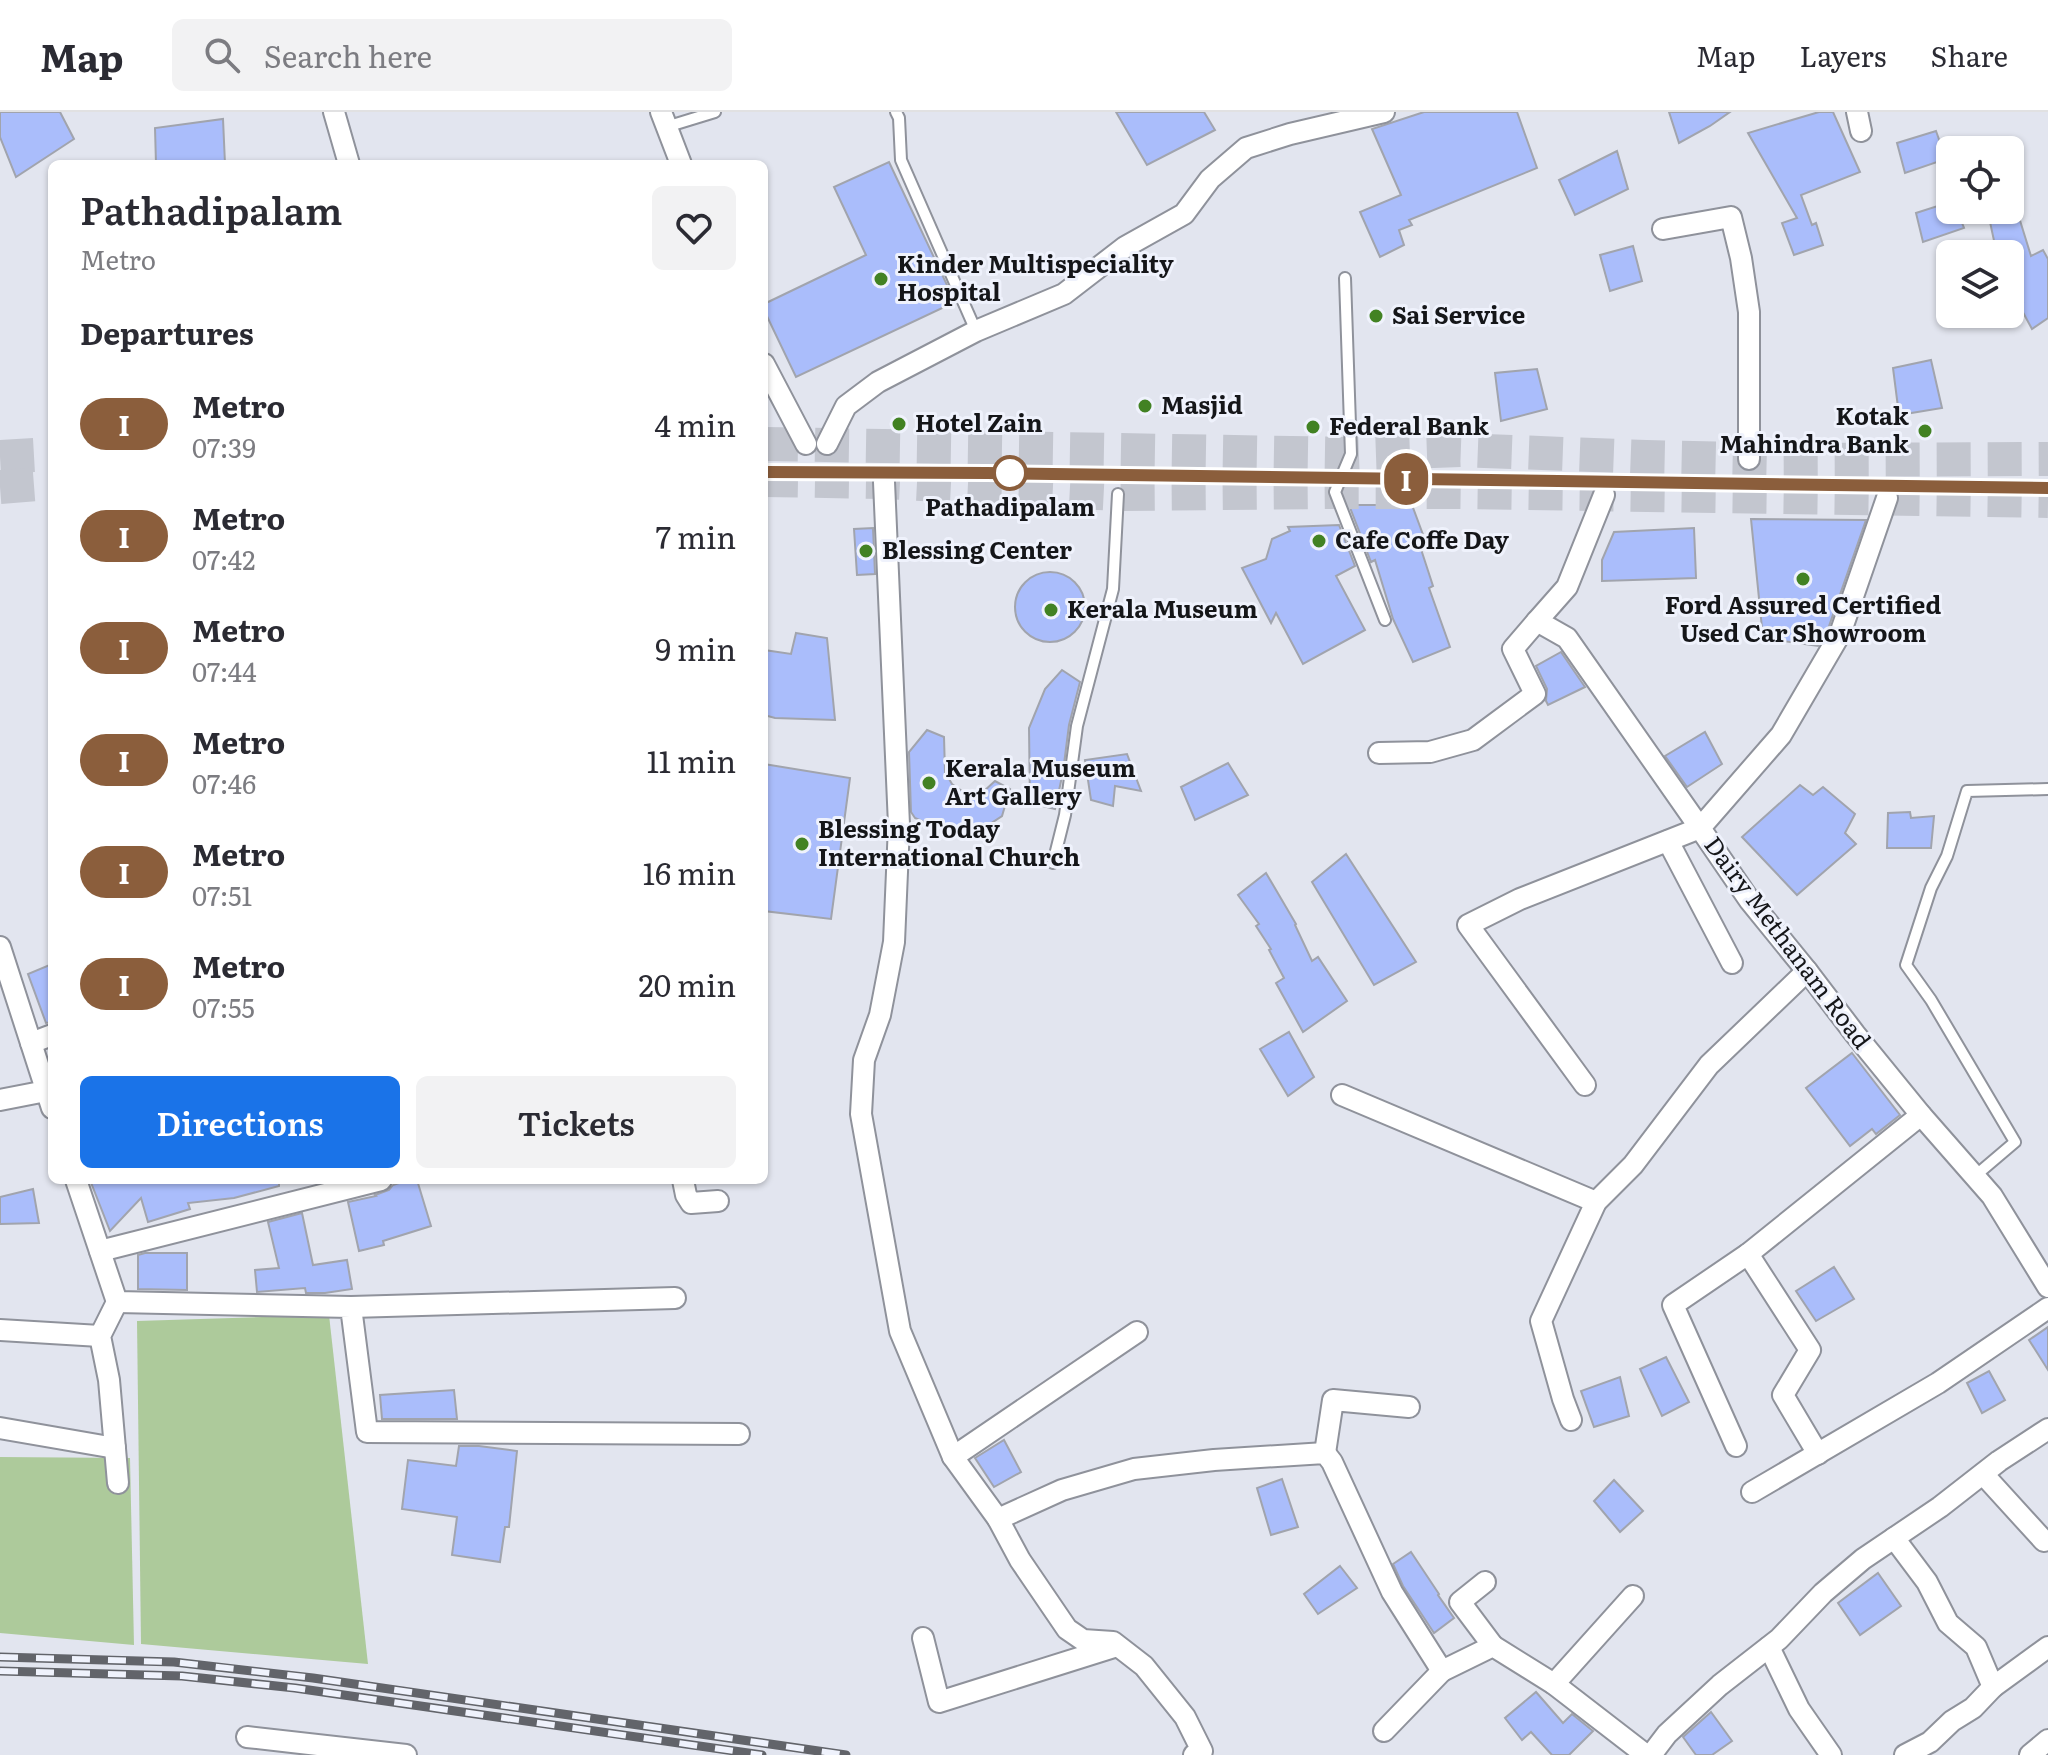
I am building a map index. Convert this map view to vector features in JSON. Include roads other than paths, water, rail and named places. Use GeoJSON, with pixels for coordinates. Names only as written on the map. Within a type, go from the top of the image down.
{"type":"FeatureCollection","features":[{"type":"Feature","properties":{"kind":"street"},"geometry":{"type":"LineString","coordinates":[[334,112],[348,160]]}},
{"type":"Feature","properties":{"kind":"street"},"geometry":{"type":"LineString","coordinates":[[827,444],[846,406],[878,382],[976,331],[1064,294],[1125,247],[1184,214],[1210,179],[1246,148],[1290,134],[1384,112]]}},
{"type":"Feature","properties":{"kind":"street"},"geometry":{"type":"LineString","coordinates":[[663,120],[679,160]]}},
{"type":"Feature","properties":{"kind":"street"},"geometry":{"type":"LineString","coordinates":[[1663,229],[1731,217],[1749,312],[1749,459]]}},
{"type":"Feature","properties":{"kind":"street"},"geometry":{"type":"LineString","coordinates":[[768,372],[806,444]]}},
{"type":"Feature","properties":{"kind":"street"},"geometry":{"type":"LineString","coordinates":[[884,482],[899,825],[894,942],[880,1015],[864,1060],[861,1114],[900,1331],[953,1457],[998,1519],[1020,1560],[1067,1629],[1083,1640],[1113,1642],[1144,1666],[1185,1717],[1202,1751],[1194,1755]]}},
{"type":"Feature","properties":{"kind":"street"},"geometry":{"type":"LineString","coordinates":[[1379,753],[1430,752],[1473,740],[1535,694],[1513,649],[1567,587],[1604,495]]}},
{"type":"Feature","properties":{"kind":"street","name":"Dairy Methanam Road"},"geometry":{"type":"LineString","coordinates":[[1887,498],[1840,634],[1781,735],[1700,828],[1750,901],[1921,1115],[1992,1196],[2042,1264],[2048,1287]]}},
{"type":"Feature","properties":{"kind":"street"},"geometry":{"type":"LineString","coordinates":[[1537,621],[1567,638],[1700,828],[1520,899],[1468,925],[1585,1085]]}},
{"type":"Feature","properties":{"kind":"street"},"geometry":{"type":"LineString","coordinates":[[1668,841],[1732,963]]}},
{"type":"Feature","properties":{"kind":"street"},"geometry":{"type":"LineString","coordinates":[[0,947],[48,1097]]}},
{"type":"Feature","properties":{"kind":"street"},"geometry":{"type":"LineString","coordinates":[[1571,1420],[1541,1321],[1596,1202],[1633,1165],[1709,1065],[1807,971]]}},
{"type":"Feature","properties":{"kind":"street"},"geometry":{"type":"LineString","coordinates":[[31,1043],[48,1037]]}},
{"type":"Feature","properties":{"kind":"street"},"geometry":{"type":"LineString","coordinates":[[1342,1095],[1596,1202]]}},
{"type":"Feature","properties":{"kind":"street"},"geometry":{"type":"LineString","coordinates":[[0,1100],[48,1103]]}},
{"type":"Feature","properties":{"kind":"street"},"geometry":{"type":"LineString","coordinates":[[1736,1446],[1673,1305],[1748,1254],[1921,1115]]}},
{"type":"Feature","properties":{"kind":"street"},"geometry":{"type":"LineString","coordinates":[[77,1184],[117,1302],[100,1336],[109,1380],[118,1483]]}},
{"type":"Feature","properties":{"kind":"street"},"geometry":{"type":"LineString","coordinates":[[100,1251],[365,1184]]}},
{"type":"Feature","properties":{"kind":"street"},"geometry":{"type":"LineString","coordinates":[[684,1184],[691,1203],[718,1201]]}},
{"type":"Feature","properties":{"kind":"street"},"geometry":{"type":"LineString","coordinates":[[1748,1254],[1810,1350],[1783,1395],[1818,1454]]}},
{"type":"Feature","properties":{"kind":"street"},"geometry":{"type":"LineString","coordinates":[[117,1302],[351,1307],[675,1298]]}},
{"type":"Feature","properties":{"kind":"street"},"geometry":{"type":"LineString","coordinates":[[351,1307],[367,1432],[739,1434]]}},
{"type":"Feature","properties":{"kind":"street"},"geometry":{"type":"LineString","coordinates":[[1752,1492],[1938,1383],[2048,1308]]}},
{"type":"Feature","properties":{"kind":"street"},"geometry":{"type":"LineString","coordinates":[[0,1330],[100,1336]]}},
{"type":"Feature","properties":{"kind":"street"},"geometry":{"type":"LineString","coordinates":[[953,1457],[1137,1332]]}},
{"type":"Feature","properties":{"kind":"street"},"geometry":{"type":"LineString","coordinates":[[1409,1407],[1333,1400],[1325,1453],[1392,1592],[1442,1671]]}},
{"type":"Feature","properties":{"kind":"street"},"geometry":{"type":"LineString","coordinates":[[0,1428],[115,1448]]}},
{"type":"Feature","properties":{"kind":"street"},"geometry":{"type":"LineString","coordinates":[[1485,1582],[1460,1602],[1493,1646],[1554,1684],[1648,1755],[1720,1685],[1779,1639],[1823,1593],[1863,1559],[2048,1429]]}},
{"type":"Feature","properties":{"kind":"street"},"geometry":{"type":"LineString","coordinates":[[998,1519],[1062,1490],[1134,1469],[1325,1453]]}},
{"type":"Feature","properties":{"kind":"street"},"geometry":{"type":"LineString","coordinates":[[1983,1474],[2044,1541]]}},
{"type":"Feature","properties":{"kind":"street"},"geometry":{"type":"LineString","coordinates":[[1894,1538],[1927,1582],[1948,1623],[1976,1647],[1993,1687]]}},
{"type":"Feature","properties":{"kind":"street"},"geometry":{"type":"LineString","coordinates":[[1554,1684],[1633,1596]]}},
{"type":"Feature","properties":{"kind":"street"},"geometry":{"type":"LineString","coordinates":[[923,1638],[939,1702],[1118,1646]]}},
{"type":"Feature","properties":{"kind":"street"},"geometry":{"type":"LineString","coordinates":[[1384,1731],[1442,1671],[1493,1646]]}},
{"type":"Feature","properties":{"kind":"street"},"geometry":{"type":"LineString","coordinates":[[1769,1647],[1799,1709],[1831,1755]]}},
{"type":"Feature","properties":{"kind":"street"},"geometry":{"type":"LineString","coordinates":[[1905,1755],[1930,1742],[1952,1721],[1973,1708],[1993,1687],[2048,1647]]}},
{"type":"Feature","properties":{"kind":"street"},"geometry":{"type":"LineString","coordinates":[[247,1737],[406,1755]]}},
{"type":"Feature","properties":{"kind":"street"},"geometry":{"type":"LineString","coordinates":[[2030,1755],[2048,1740]]}},
{"type":"Feature","properties":{"kind":"lane"},"geometry":{"type":"LineString","coordinates":[[663,120],[715,112]]}},
{"type":"Feature","properties":{"kind":"lane"},"geometry":{"type":"LineString","coordinates":[[896,112],[901,160],[976,331]]}},
{"type":"Feature","properties":{"kind":"lane"},"geometry":{"type":"LineString","coordinates":[[1345,278],[1351,454],[1335,492],[1385,620]]}},
{"type":"Feature","properties":{"kind":"lane"},"geometry":{"type":"LineString","coordinates":[[1053,863],[1065,815],[1077,726],[1113,589],[1118,494]]}},
{"type":"Feature","properties":{"kind":"lane"},"geometry":{"type":"LineString","coordinates":[[1975,1176],[2015,1142],[1931,1000],[1906,965],[1931,888],[1947,856],[1967,791],[2048,789]]}},
{"type":"Feature","properties":{"kind":"tunnel"},"geometry":{"type":"LineString","coordinates":[[768,444],[1351,454],[1460,450],[1783,460],[2048,459]]}},
{"type":"Feature","properties":{"kind":"tunnel"},"geometry":{"type":"LineString","coordinates":[[0,457],[48,454]]}},
{"type":"Feature","properties":{"kind":"tunnel"},"geometry":{"type":"LineString","coordinates":[[768,480],[884,482],[1118,494],[1457,492],[2048,501]]}},
{"type":"Feature","properties":{"kind":"tunnel"},"geometry":{"type":"LineString","coordinates":[[0,487],[48,483]]}},
{"type":"Feature","properties":{"kind":"railway"},"geometry":{"type":"LineString","coordinates":[[0,1657],[174,1662],[313,1678],[846,1755]]}},
{"type":"Feature","properties":{"kind":"railway"},"geometry":{"type":"LineString","coordinates":[[0,1671],[182,1676],[295,1688],[762,1755]]}},
{"type":"Feature","properties":{"kind":"metro line","name":"I"},"geometry":{"type":"LineString","coordinates":[[768,472],[2048,488]]}},
{"type":"Feature","properties":{"kind":"place","name":"Kinder Multispeciality Hospital"},"geometry":{"type":"Point","coordinates":[881,279]}},
{"type":"Feature","properties":{"kind":"place","name":"Sai Service"},"geometry":{"type":"Point","coordinates":[1376,316]}},
{"type":"Feature","properties":{"kind":"place","name":"Masjid"},"geometry":{"type":"Point","coordinates":[1145,406]}},
{"type":"Feature","properties":{"kind":"place","name":"Hotel Zain"},"geometry":{"type":"Point","coordinates":[899,424]}},
{"type":"Feature","properties":{"kind":"place","name":"Federal Bank"},"geometry":{"type":"Point","coordinates":[1313,427]}},
{"type":"Feature","properties":{"kind":"place","name":"Kotak Mahindra Bank"},"geometry":{"type":"Point","coordinates":[1925,431]}},
{"type":"Feature","properties":{"kind":"place","name":"Pathadipalam"},"geometry":{"type":"Point","coordinates":[1010,473]}},
{"type":"Feature","properties":{"kind":"place","name":"Cafe Coffe Day"},"geometry":{"type":"Point","coordinates":[1319,541]}},
{"type":"Feature","properties":{"kind":"place","name":"Blessing Center"},"geometry":{"type":"Point","coordinates":[866,551]}},
{"type":"Feature","properties":{"kind":"place","name":"Ford Assured Certified Used Car Showroom"},"geometry":{"type":"Point","coordinates":[1803,579]}},
{"type":"Feature","properties":{"kind":"place","name":"Kerala Museum"},"geometry":{"type":"Point","coordinates":[1051,610]}},
{"type":"Feature","properties":{"kind":"place","name":"Kerala Museum Art Gallery"},"geometry":{"type":"Point","coordinates":[929,783]}},
{"type":"Feature","properties":{"kind":"place","name":"Blessing Today International Church"},"geometry":{"type":"Point","coordinates":[802,844]}}]}
